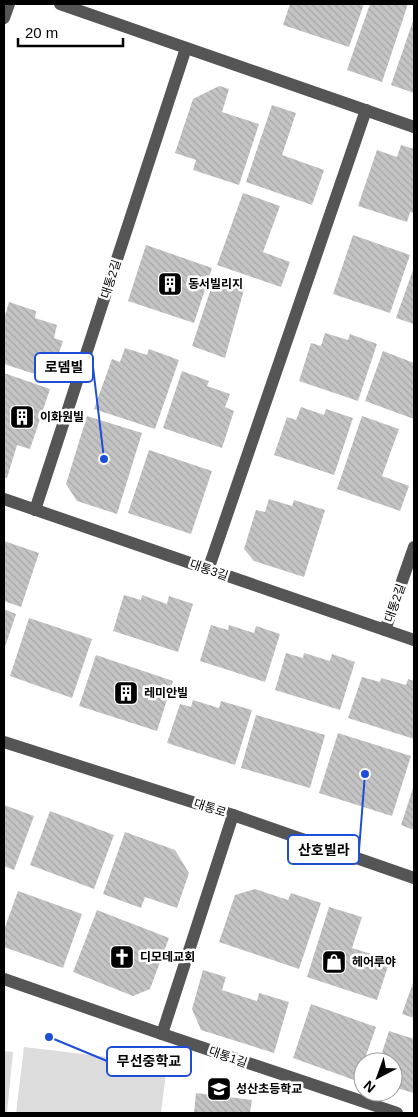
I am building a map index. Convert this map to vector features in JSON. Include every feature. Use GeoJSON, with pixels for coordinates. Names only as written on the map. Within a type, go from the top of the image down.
{"type":"FeatureCollection","features":[{"type":"Feature","properties":{"kind":"street"},"geometry":{"type":"LineString","coordinates":[[4,17],[9,4]]}},
{"type":"Feature","properties":{"kind":"street"},"geometry":{"type":"LineString","coordinates":[[60,4],[414,127]]}},
{"type":"Feature","properties":{"kind":"street","name":"대통2길"},"geometry":{"type":"LineString","coordinates":[[35,510],[186,48]]}},
{"type":"Feature","properties":{"kind":"street"},"geometry":{"type":"LineString","coordinates":[[208,570],[366,110]]}},
{"type":"Feature","properties":{"kind":"street","name":"대통3길"},"geometry":{"type":"LineString","coordinates":[[4,499],[414,640]]}},
{"type":"Feature","properties":{"kind":"street","name":"대통2길"},"geometry":{"type":"LineString","coordinates":[[385,630],[414,547]]}},
{"type":"Feature","properties":{"kind":"street","name":"대통로"},"geometry":{"type":"LineString","coordinates":[[4,742],[233,815],[414,878]]}},
{"type":"Feature","properties":{"kind":"street"},"geometry":{"type":"LineString","coordinates":[[162,1034],[233,815]]}},
{"type":"Feature","properties":{"kind":"street","name":"대통1길"},"geometry":{"type":"LineString","coordinates":[[4,979],[397,1113]]}},
{"type":"Feature","properties":{"kind":"shaded area"},"geometry":{"type":"Polygon","coordinates":[[[24,1047],[167,1064],[161,1113],[16,1113],[24,1047]]]}},
{"type":"Feature","properties":{"kind":"shaded area"},"geometry":{"type":"Polygon","coordinates":[[[4,1051],[13,1052],[7,1113],[4,1113],[4,1051]]]}},
{"type":"Feature","properties":{"kind":"building"},"geometry":{"type":"Polygon","coordinates":[[[290,4],[364,4],[349,47],[283,25],[290,4]]]}},
{"type":"Feature","properties":{"kind":"building"},"geometry":{"type":"Polygon","coordinates":[[[370,4],[408,4],[382,82],[347,70],[370,4]]]}},
{"type":"Feature","properties":{"kind":"building"},"geometry":{"type":"Polygon","coordinates":[[[414,18],[414,93],[391,85],[414,18]]]}},
{"type":"Feature","properties":{"kind":"building"},"geometry":{"type":"Polygon","coordinates":[[[219,86],[229,89],[222,112],[259,124],[239,185],[193,170],[196,160],[175,153],[193,99],[219,86]]]}},
{"type":"Feature","properties":{"kind":"building"},"geometry":{"type":"Polygon","coordinates":[[[272,105],[296,113],[282,155],[324,170],[312,205],[246,182],[272,105]]]}},
{"type":"Feature","properties":{"kind":"building"},"geometry":{"type":"Polygon","coordinates":[[[401,145],[414,149],[414,213],[410,212],[407,222],[358,206],[377,150],[397,157],[401,145]]]}},
{"type":"Feature","properties":{"kind":"building"},"geometry":{"type":"Polygon","coordinates":[[[243,193],[280,206],[263,252],[290,262],[281,287],[217,265],[243,193]]]}},
{"type":"Feature","properties":{"kind":"building"},"geometry":{"type":"Polygon","coordinates":[[[353,235],[410,255],[390,313],[333,294],[353,235]]]}},
{"type":"Feature","properties":{"kind":"building","name":"동서빌리지"},"geometry":{"type":"Polygon","coordinates":[[[146,245],[212,268],[194,323],[128,301],[146,245]]]}},
{"type":"Feature","properties":{"kind":"building"},"geometry":{"type":"Polygon","coordinates":[[[414,267],[414,324],[396,318],[414,267]]]}},
{"type":"Feature","properties":{"kind":"building"},"geometry":{"type":"Polygon","coordinates":[[[215,276],[245,286],[225,358],[192,346],[215,276]]]}},
{"type":"Feature","properties":{"kind":"building"},"geometry":{"type":"Polygon","coordinates":[[[9,302],[36,311],[35,318],[57,325],[54,338],[63,341],[50,379],[4,364],[4,319],[9,302]]]}},
{"type":"Feature","properties":{"kind":"building"},"geometry":{"type":"Polygon","coordinates":[[[325,333],[348,340],[350,334],[377,344],[358,401],[299,381],[311,343],[321,346],[325,333]]]}},
{"type":"Feature","properties":{"kind":"building"},"geometry":{"type":"Polygon","coordinates":[[[125,348],[147,355],[149,349],[179,360],[155,429],[94,409],[112,359],[120,362],[125,348]]]}},
{"type":"Feature","properties":{"kind":"building"},"geometry":{"type":"Polygon","coordinates":[[[383,351],[414,363],[414,419],[365,401],[383,351]]]}},
{"type":"Feature","properties":{"kind":"building"},"geometry":{"type":"Polygon","coordinates":[[[182,371],[209,381],[207,386],[230,394],[225,407],[234,411],[222,448],[163,428],[182,371]]]}},
{"type":"Feature","properties":{"kind":"building","name":"이화원빌"},"geometry":{"type":"Polygon","coordinates":[[[4,373],[50,389],[30,449],[17,445],[7,478],[4,477],[4,373]]]}},
{"type":"Feature","properties":{"kind":"building"},"geometry":{"type":"Polygon","coordinates":[[[301,407],[324,415],[326,409],[353,418],[334,475],[274,455],[287,417],[296,420],[301,407]]]}},
{"type":"Feature","properties":{"kind":"building"},"geometry":{"type":"Polygon","coordinates":[[[87,416],[142,433],[117,514],[77,501],[66,484],[87,416]]]}},
{"type":"Feature","properties":{"kind":"building"},"geometry":{"type":"Polygon","coordinates":[[[362,416],[399,429],[382,476],[409,486],[400,511],[337,489],[362,416]]]}},
{"type":"Feature","properties":{"kind":"building"},"geometry":{"type":"Polygon","coordinates":[[[149,450],[212,471],[191,534],[128,513],[149,450]]]}},
{"type":"Feature","properties":{"kind":"building"},"geometry":{"type":"Polygon","coordinates":[[[269,499],[292,506],[294,500],[325,510],[304,577],[254,561],[244,549],[256,510],[265,512],[269,499]]]}},
{"type":"Feature","properties":{"kind":"building"},"geometry":{"type":"Polygon","coordinates":[[[4,541],[39,553],[21,607],[4,601],[4,541]]]}},
{"type":"Feature","properties":{"kind":"building"},"geometry":{"type":"Polygon","coordinates":[[[124,595],[141,600],[142,595],[167,604],[169,596],[193,604],[178,652],[113,631],[124,595]]]}},
{"type":"Feature","properties":{"kind":"building"},"geometry":{"type":"Polygon","coordinates":[[[4,609],[16,614],[4,650],[4,609]]]}},
{"type":"Feature","properties":{"kind":"building"},"geometry":{"type":"Polygon","coordinates":[[[29,618],[92,639],[72,698],[10,676],[29,618]]]}},
{"type":"Feature","properties":{"kind":"building"},"geometry":{"type":"Polygon","coordinates":[[[211,625],[228,630],[229,625],[254,633],[256,626],[280,634],[265,682],[200,661],[211,625]]]}},
{"type":"Feature","properties":{"kind":"building"},"geometry":{"type":"Polygon","coordinates":[[[286,653],[303,658],[304,653],[330,661],[332,654],[355,662],[340,710],[275,690],[286,653]]]}},
{"type":"Feature","properties":{"kind":"building","name":"레미안빌"},"geometry":{"type":"Polygon","coordinates":[[[96,655],[173,681],[157,731],[79,706],[96,655]]]}},
{"type":"Feature","properties":{"kind":"building"},"geometry":{"type":"Polygon","coordinates":[[[362,677],[380,682],[381,678],[406,685],[408,679],[414,681],[414,739],[348,718],[362,677]]]}},
{"type":"Feature","properties":{"kind":"building"},"geometry":{"type":"Polygon","coordinates":[[[193,700],[219,708],[221,701],[252,710],[235,765],[167,743],[180,704],[191,707],[193,700]]]}},
{"type":"Feature","properties":{"kind":"building"},"geometry":{"type":"Polygon","coordinates":[[[256,715],[325,735],[310,788],[241,768],[256,715]]]}},
{"type":"Feature","properties":{"kind":"building"},"geometry":{"type":"Polygon","coordinates":[[[338,733],[411,756],[392,816],[319,793],[338,733]]]}},
{"type":"Feature","properties":{"kind":"building"},"geometry":{"type":"Polygon","coordinates":[[[414,785],[414,830],[401,825],[414,785]]]}},
{"type":"Feature","properties":{"kind":"building"},"geometry":{"type":"Polygon","coordinates":[[[4,805],[34,816],[14,870],[4,866],[4,805]]]}},
{"type":"Feature","properties":{"kind":"building"},"geometry":{"type":"Polygon","coordinates":[[[50,811],[114,835],[94,889],[30,865],[50,811]]]}},
{"type":"Feature","properties":{"kind":"building"},"geometry":{"type":"Polygon","coordinates":[[[125,832],[175,850],[189,873],[177,908],[145,897],[141,908],[103,894],[125,832]]]}},
{"type":"Feature","properties":{"kind":"building"},"geometry":{"type":"Polygon","coordinates":[[[255,889],[288,900],[291,893],[321,903],[299,969],[219,942],[235,895],[255,889]]]}},
{"type":"Feature","properties":{"kind":"building"},"geometry":{"type":"Polygon","coordinates":[[[18,891],[82,914],[63,968],[4,947],[4,930],[18,891]]]}},
{"type":"Feature","properties":{"kind":"building"},"geometry":{"type":"Polygon","coordinates":[[[329,907],[362,917],[352,948],[390,960],[377,1000],[307,977],[329,907]]]}},
{"type":"Feature","properties":{"kind":"building"},"geometry":{"type":"Polygon","coordinates":[[[97,910],[169,938],[150,989],[133,996],[73,972],[97,910]]]}},
{"type":"Feature","properties":{"kind":"building"},"geometry":{"type":"Polygon","coordinates":[[[203,970],[226,977],[222,990],[257,1001],[259,993],[289,1002],[274,1053],[201,1030],[192,1009],[203,970]]]}},
{"type":"Feature","properties":{"kind":"building"},"geometry":{"type":"Polygon","coordinates":[[[414,980],[414,1018],[402,1014],[414,980]]]}},
{"type":"Feature","properties":{"kind":"building"},"geometry":{"type":"Polygon","coordinates":[[[311,1004],[376,1027],[367,1052],[353,1052],[353,1080],[293,1058],[311,1004]]]}},
{"type":"Feature","properties":{"kind":"building"},"geometry":{"type":"Polygon","coordinates":[[[389,1031],[414,1039],[414,1093],[403,1090],[403,1052],[382,1052],[389,1031]]]}},
{"type":"Feature","properties":{"kind":"building"},"geometry":{"type":"Polygon","coordinates":[[[196,1093],[252,1100],[250,1113],[194,1113],[196,1093]]]}},
{"type":"Feature","properties":{"kind":"place","name":"동서빌리지"},"geometry":{"type":"Point","coordinates":[170,284]}},
{"type":"Feature","properties":{"kind":"place","name":"이화원빌"},"geometry":{"type":"Point","coordinates":[22,417]}},
{"type":"Feature","properties":{"kind":"place","name":"로뎀빌"},"geometry":{"type":"Point","coordinates":[104,459]}},
{"type":"Feature","properties":{"kind":"place","name":"레미안빌"},"geometry":{"type":"Point","coordinates":[126,693]}},
{"type":"Feature","properties":{"kind":"place","name":"산호빌라"},"geometry":{"type":"Point","coordinates":[365,774]}},
{"type":"Feature","properties":{"kind":"place","name":"디모데교회"},"geometry":{"type":"Point","coordinates":[122,957]}},
{"type":"Feature","properties":{"kind":"place","name":"헤어루야"},"geometry":{"type":"Point","coordinates":[334,962]}},
{"type":"Feature","properties":{"kind":"place","name":"무선중학교"},"geometry":{"type":"Point","coordinates":[49,1037]}},
{"type":"Feature","properties":{"kind":"place","name":"성산초등학교"},"geometry":{"type":"Point","coordinates":[219,1089]}}]}
